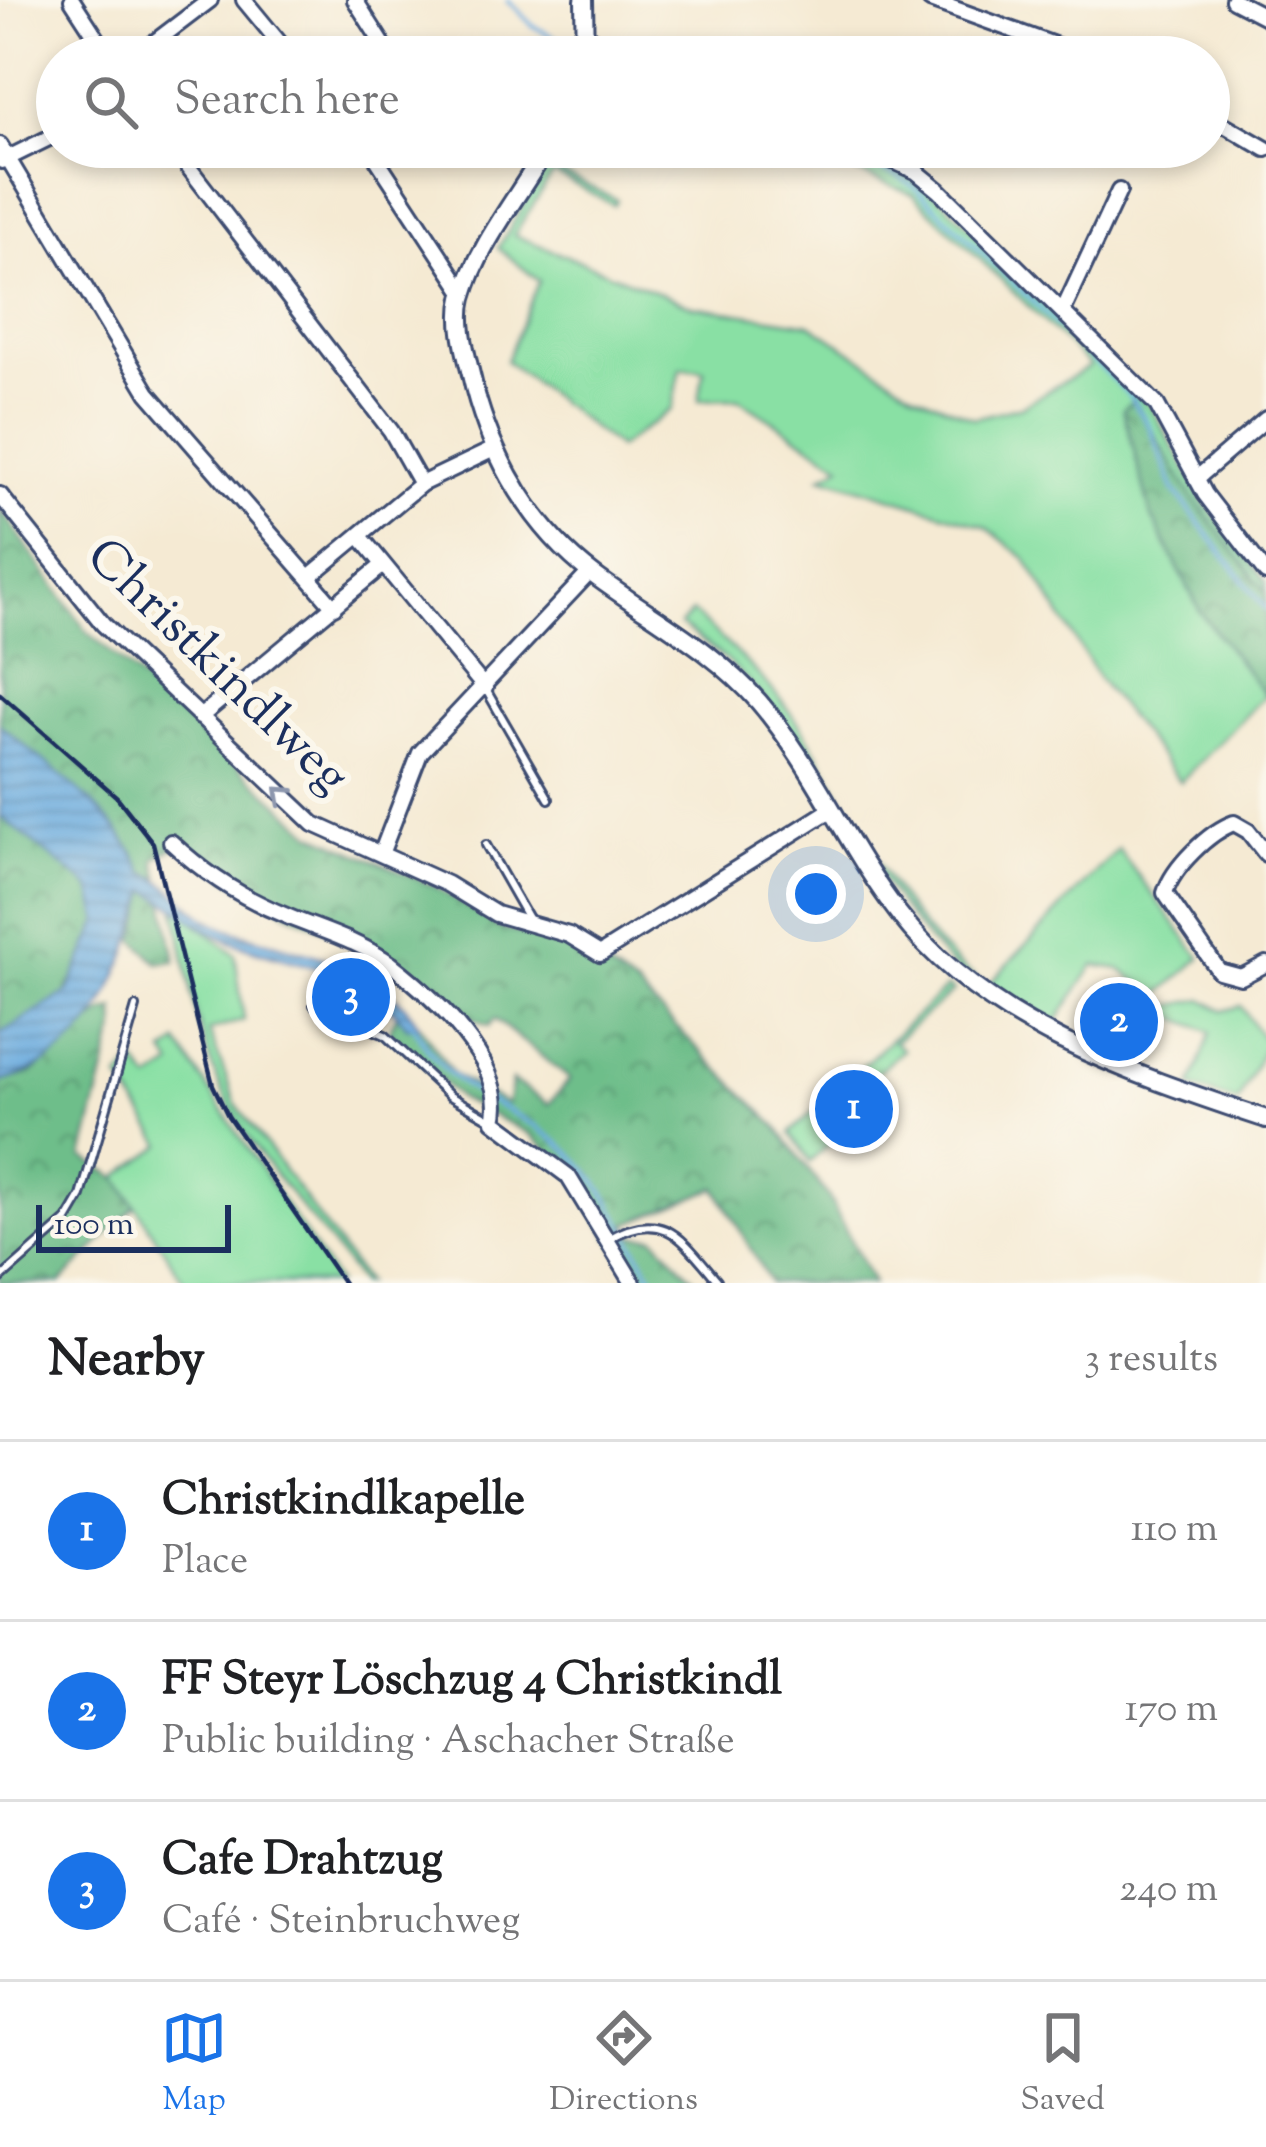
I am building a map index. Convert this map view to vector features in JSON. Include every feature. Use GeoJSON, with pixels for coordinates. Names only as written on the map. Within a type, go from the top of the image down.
{"type":"FeatureCollection","features":[{"type":"Feature","properties":{"kind":"street"},"geometry":{"type":"LineString","coordinates":[[73,0],[96,36]]}},
{"type":"Feature","properties":{"kind":"street"},"geometry":{"type":"LineString","coordinates":[[163,36],[210,0]]}},
{"type":"Feature","properties":{"kind":"street"},"geometry":{"type":"LineString","coordinates":[[244,0],[274,36]]}},
{"type":"Feature","properties":{"kind":"street"},"geometry":{"type":"LineString","coordinates":[[356,0],[378,36]]}},
{"type":"Feature","properties":{"kind":"street"},"geometry":{"type":"LineString","coordinates":[[584,0],[586,36]]}},
{"type":"Feature","properties":{"kind":"street"},"geometry":{"type":"LineString","coordinates":[[930,0],[1029,36]]}},
{"type":"Feature","properties":{"kind":"street"},"geometry":{"type":"LineString","coordinates":[[1233,0],[1266,16]]}},
{"type":"Feature","properties":{"kind":"street"},"geometry":{"type":"LineString","coordinates":[[1230,132],[1266,149]]}},
{"type":"Feature","properties":{"kind":"street"},"geometry":{"type":"LineString","coordinates":[[36,142],[2,155],[148,393],[334,608]]}},
{"type":"Feature","properties":{"kind":"street"},"geometry":{"type":"LineString","coordinates":[[189,168],[391,431],[421,484]]}},
{"type":"Feature","properties":{"kind":"street"},"geometry":{"type":"LineString","coordinates":[[383,168],[464,292]]}},
{"type":"Feature","properties":{"kind":"street"},"geometry":{"type":"LineString","coordinates":[[535,168],[464,292],[461,318],[469,365],[494,449],[529,508],[590,572],[683,634],[741,682],[776,723],[897,911],[968,985],[1058,1037],[1265,1117]]}},
{"type":"Feature","properties":{"kind":"street"},"geometry":{"type":"LineString","coordinates":[[908,168],[939,190],[1157,406],[1196,479],[1266,573]]}},
{"type":"Feature","properties":{"kind":"street"},"geometry":{"type":"LineString","coordinates":[[1063,311],[1119,190]]}},
{"type":"Feature","properties":{"kind":"street"},"geometry":{"type":"LineString","coordinates":[[1196,479],[1266,419]]}},
{"type":"Feature","properties":{"kind":"street"},"geometry":{"type":"LineString","coordinates":[[309,577],[421,484],[494,449]]}},
{"type":"Feature","properties":{"kind":"street","name":"Christkindlweg"},"geometry":{"type":"LineString","coordinates":[[0,495],[103,624],[314,824],[496,914],[569,935],[600,954],[832,809]]}},
{"type":"Feature","properties":{"kind":"street"},"geometry":{"type":"LineString","coordinates":[[360,536],[485,688]]}},
{"type":"Feature","properties":{"kind":"street"},"geometry":{"type":"LineString","coordinates":[[200,717],[383,565]]}},
{"type":"Feature","properties":{"kind":"street"},"geometry":{"type":"LineString","coordinates":[[381,854],[420,752],[590,572]]}},
{"type":"Feature","properties":{"kind":"street"},"geometry":{"type":"LineString","coordinates":[[1266,854],[1248,831],[1234,824],[1220,828],[1169,878],[1165,892],[1219,970],[1241,977],[1266,964]]}},
{"type":"Feature","properties":{"kind":"street"},"geometry":{"type":"LineString","coordinates":[[171,842],[226,884],[391,964],[469,1044],[489,1073],[495,1110],[568,1175],[613,1236],[633,1283]]}},
{"type":"Feature","properties":{"kind":"lane"},"geometry":{"type":"LineString","coordinates":[[485,688],[549,799]]}},
{"type":"Feature","properties":{"kind":"lane"},"geometry":{"type":"LineString","coordinates":[[485,845],[531,924]]}},
{"type":"Feature","properties":{"kind":"lane"},"geometry":{"type":"LineString","coordinates":[[314,1005],[386,1035],[450,1096],[495,1110]]}},
{"type":"Feature","properties":{"kind":"lane"},"geometry":{"type":"LineString","coordinates":[[0,1279],[67,1220],[81,1196],[136,1006]]}},
{"type":"Feature","properties":{"kind":"lane"},"geometry":{"type":"LineString","coordinates":[[613,1236],[655,1224],[672,1232],[718,1280]]}},
{"type":"Feature","properties":{"kind":"green space"},"geometry":{"type":"Polygon","coordinates":[[[546,168],[551,168],[617,200],[614,205],[553,173],[514,235],[692,306],[810,324],[914,393],[974,418],[1022,406],[1090,366],[913,194],[847,168],[896,168],[943,201],[1151,407],[1203,501],[1266,582],[1266,592],[1192,497],[1133,399],[1124,411],[1151,515],[1201,613],[1265,695],[1180,782],[1101,682],[1026,559],[985,526],[822,476],[842,465],[739,399],[699,400],[704,370],[681,368],[672,409],[618,448],[506,361],[539,281],[498,248],[546,168]]]}},
{"type":"Feature","properties":{"kind":"green space"},"geometry":{"type":"Polygon","coordinates":[[[1134,399],[1192,497],[1266,592],[1266,696],[1201,613],[1151,515],[1123,410],[1134,399]]]}},
{"type":"Feature","properties":{"kind":"green space"},"geometry":{"type":"Polygon","coordinates":[[[0,508],[86,630],[312,833],[436,887],[502,929],[573,945],[637,988],[776,1126],[828,1196],[873,1283],[770,1283],[716,1188],[627,1224],[633,1236],[655,1237],[697,1283],[637,1283],[571,1173],[530,1134],[460,1099],[389,1031],[397,1014],[408,1027],[419,1025],[454,1075],[507,1104],[512,1081],[549,1104],[570,1079],[495,1019],[489,1026],[443,1005],[392,960],[286,912],[253,888],[249,893],[180,844],[155,859],[160,879],[144,873],[99,811],[0,725],[0,508]]]}},
{"type":"Feature","properties":{"kind":"green space"},"geometry":{"type":"Polygon","coordinates":[[[692,612],[780,699],[805,733],[904,902],[955,961],[987,986],[1118,849],[1201,958],[1157,996],[1120,969],[1094,965],[1054,1026],[1006,1007],[964,976],[926,938],[892,894],[774,711],[730,664],[680,625],[692,612]]]}},
{"type":"Feature","properties":{"kind":"green space"},"geometry":{"type":"Polygon","coordinates":[[[0,816],[92,888],[99,921],[68,992],[0,1034],[0,816]]]}},
{"type":"Feature","properties":{"kind":"green space"},"geometry":{"type":"Polygon","coordinates":[[[148,890],[164,899],[176,961],[158,963],[135,940],[148,890]]]}},
{"type":"Feature","properties":{"kind":"green space"},"geometry":{"type":"Polygon","coordinates":[[[175,907],[235,954],[244,1020],[209,1031],[236,1104],[366,1283],[360,1283],[274,1173],[228,1103],[201,1032],[175,907]]]}},
{"type":"Feature","properties":{"kind":"green space"},"geometry":{"type":"Polygon","coordinates":[[[947,987],[953,991],[894,1042],[903,1050],[859,1088],[866,1111],[810,1162],[790,1133],[947,987]]]}},
{"type":"Feature","properties":{"kind":"green space"},"geometry":{"type":"Polygon","coordinates":[[[1203,999],[1223,1011],[1241,1006],[1266,1044],[1238,1102],[1191,1087],[1211,1032],[1154,1009],[1203,999]]]}},
{"type":"Feature","properties":{"kind":"green space"},"geometry":{"type":"Polygon","coordinates":[[[115,1009],[116,1027],[83,1157],[117,1177],[135,1206],[61,1283],[0,1283],[0,1082],[32,1073],[102,1013],[115,1009]]]}},
{"type":"Feature","properties":{"kind":"green space"},"geometry":{"type":"Polygon","coordinates":[[[178,1043],[337,1283],[185,1283],[117,1177],[163,1145],[120,1079],[135,1061],[150,1081],[173,1066],[165,1053],[178,1043]]]}},
{"type":"Feature","properties":{"kind":"water"},"geometry":{"type":"Polygon","coordinates":[[[0,725],[100,811],[144,873],[201,915],[355,971],[401,1002],[419,1025],[408,1027],[388,1006],[346,978],[217,935],[148,890],[115,981],[83,1032],[33,1070],[0,1082],[0,1034],[68,992],[99,921],[91,888],[0,816],[0,725]]]}},
{"type":"Feature","properties":{"kind":"waterway"},"geometry":{"type":"LineString","coordinates":[[508,0],[533,26],[552,36]]}},
{"type":"Feature","properties":{"kind":"waterway"},"geometry":{"type":"LineString","coordinates":[[876,168],[917,189],[1129,395],[1150,427],[1174,490],[1266,609]]}},
{"type":"Feature","properties":{"kind":"waterway"},"geometry":{"type":"LineString","coordinates":[[412,1023],[446,1070],[545,1133],[582,1165],[656,1283]]}},
{"type":"Feature","properties":{"kind":"railway"},"geometry":{"type":"LineString","coordinates":[[0,694],[117,797],[153,843],[213,1085],[228,1116],[343,1283]]}},
{"type":"Feature","properties":{"kind":"place","name":"Cafe Drahtzug"},"geometry":{"type":"Point","coordinates":[351,997]}},
{"type":"Feature","properties":{"kind":"place","name":"FF Steyr Löschzug 4 Christkindl"},"geometry":{"type":"Point","coordinates":[1119,1022]}},
{"type":"Feature","properties":{"kind":"place","name":"Christkindlkapelle"},"geometry":{"type":"Point","coordinates":[854,1109]}}]}
